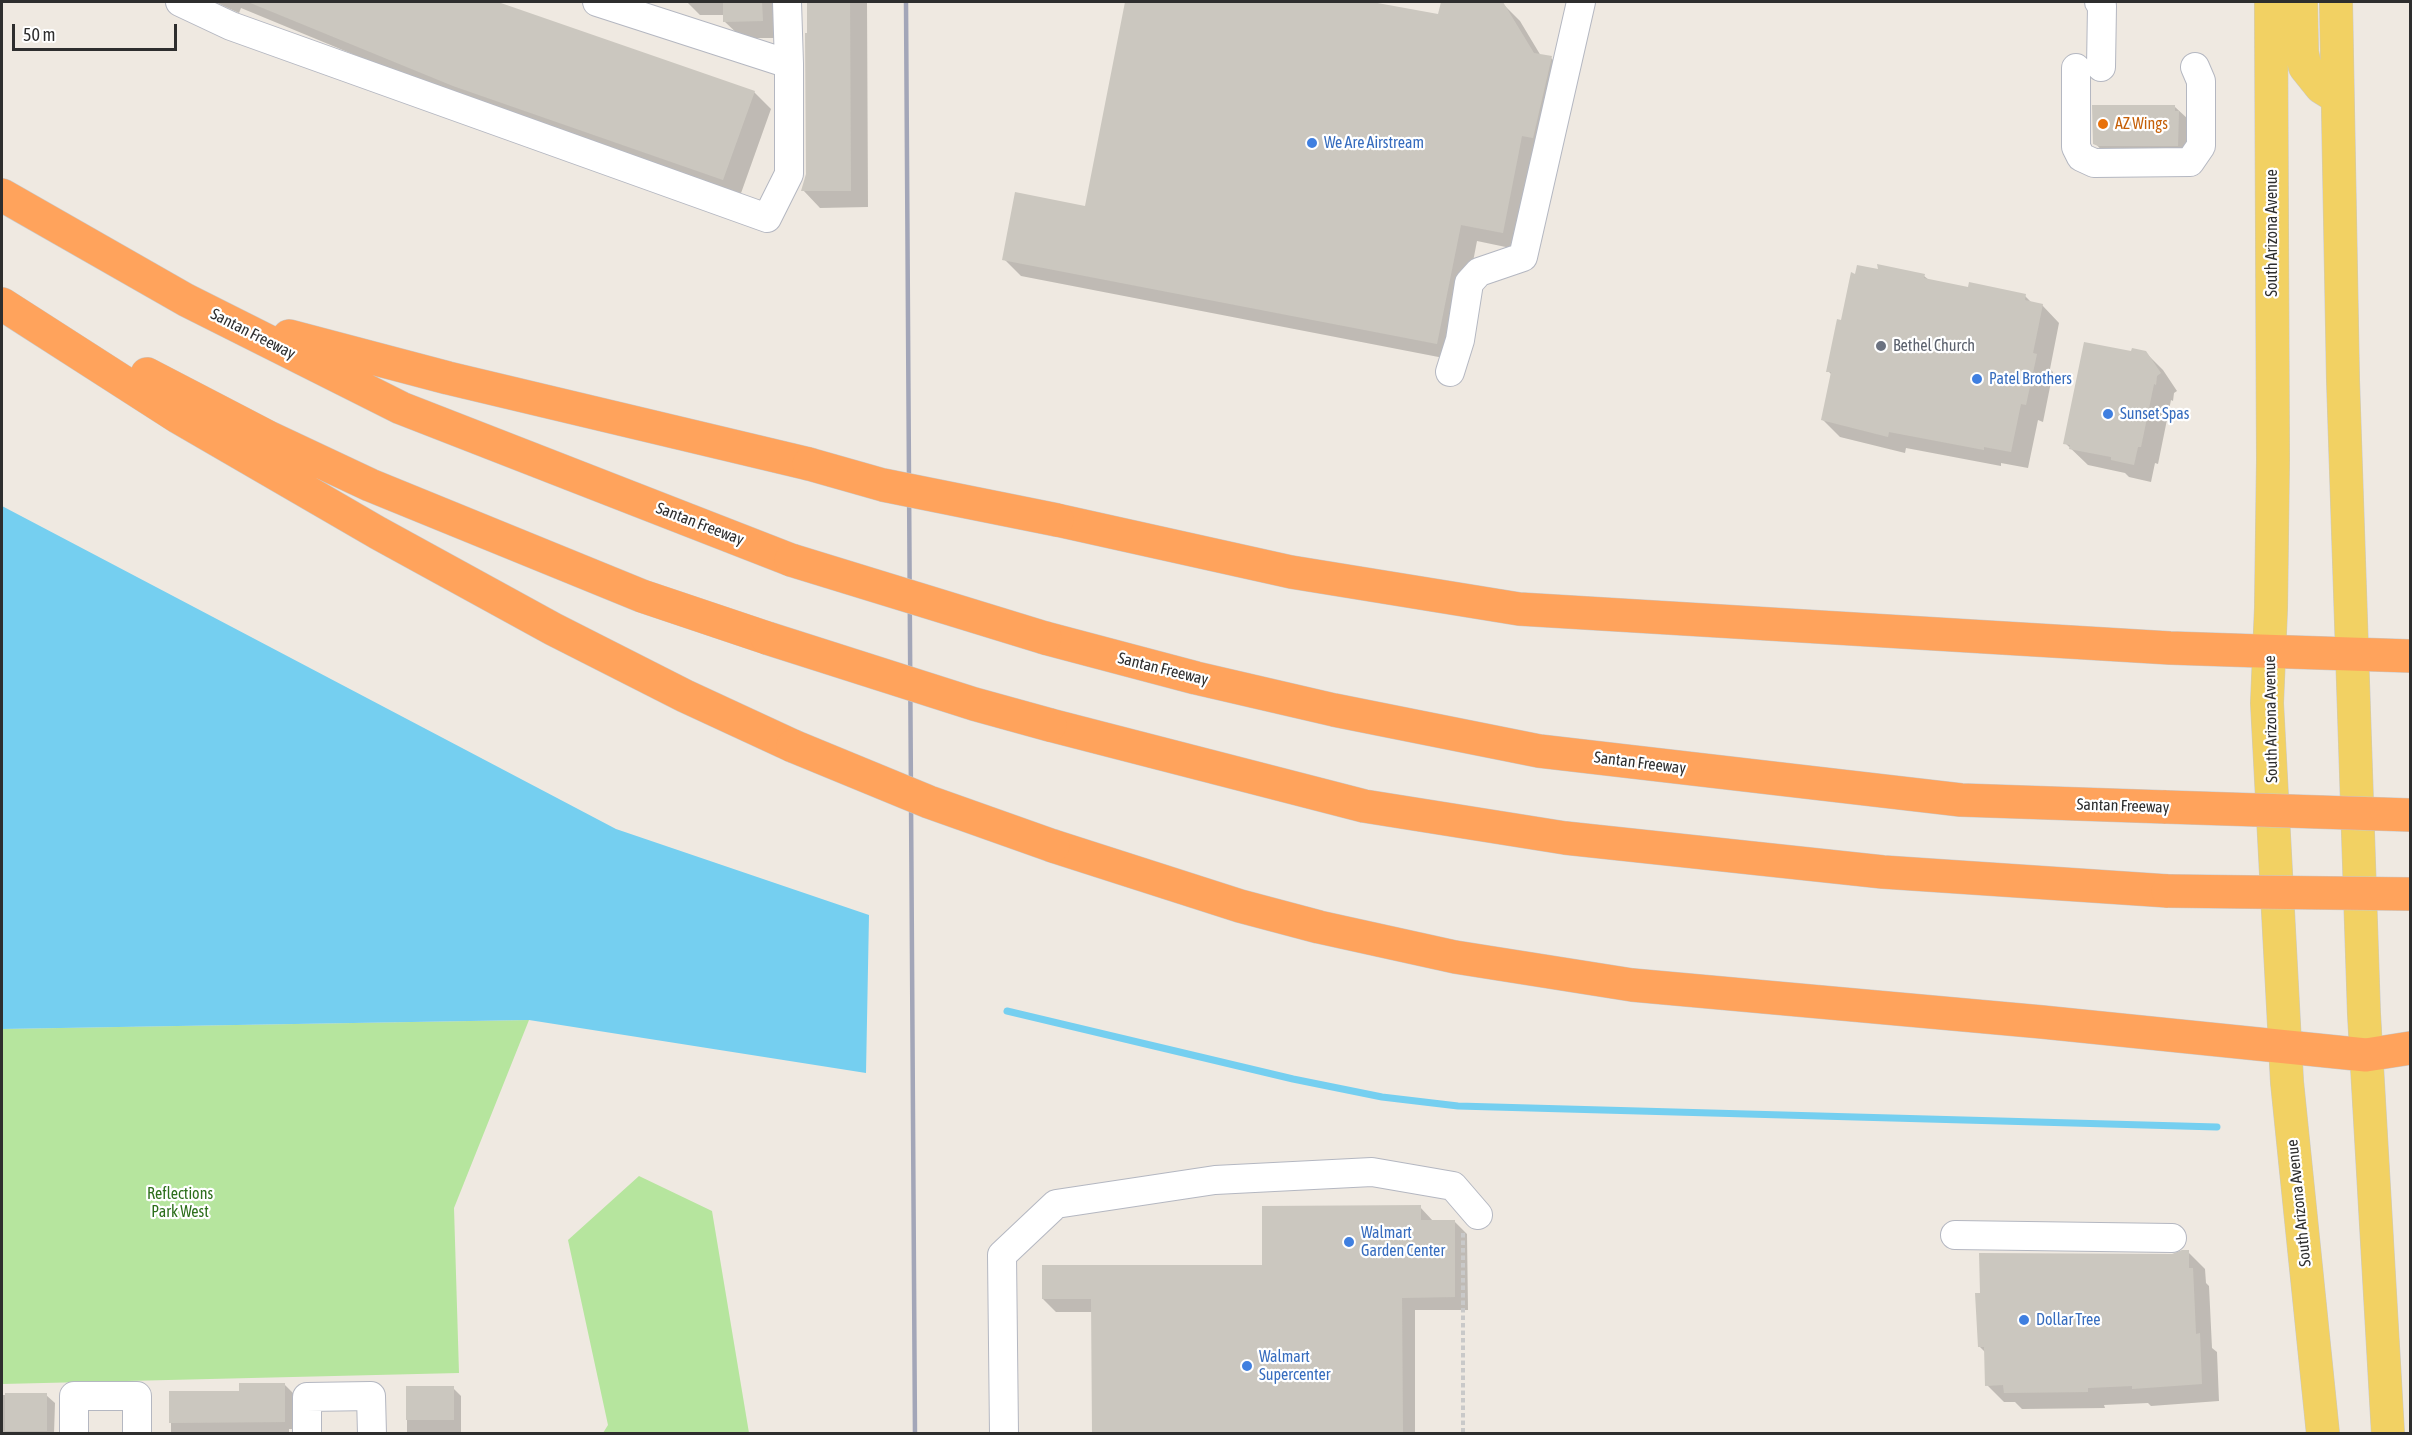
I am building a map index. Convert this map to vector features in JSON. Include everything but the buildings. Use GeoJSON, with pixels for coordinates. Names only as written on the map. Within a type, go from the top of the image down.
{"type":"FeatureCollection","features":[{"type":"Feature","properties":{"kind":"highway","name":"Santan Freeway"},"geometry":{"type":"LineString","coordinates":[[2,195],[186,300],[400,408],[791,560],[1045,638],[1196,678],[1334,710],[1539,751],[1961,800],[2410,814]]}},
{"type":"Feature","properties":{"kind":"highway"},"geometry":{"type":"LineString","coordinates":[[2,299],[270,438],[370,485],[642,596],[974,704],[1364,806],[1565,838],[1883,872],[2168,891],[2410,894]]}},
{"type":"Feature","properties":{"kind":"highway"},"geometry":{"type":"LineString","coordinates":[[186,300],[329,347],[448,378],[809,464],[883,485],[1057,520],[1291,572],[1519,609],[2170,648],[2410,656]]}},
{"type":"Feature","properties":{"kind":"highway"},"geometry":{"type":"LineString","coordinates":[[2,304],[178,417],[389,539],[553,629],[685,696],[793,746],[929,802],[1053,846],[1240,906],[1319,927],[1467,958],[1632,985],[2053,1023],[2366,1055],[2410,1048]]}},
{"type":"Feature","properties":{"kind":"main road","name":"South Arizona Avenue"},"geometry":{"type":"LineString","coordinates":[[2271,2],[2273,460],[2267,703],[2288,1094],[2323,1434]]}},
{"type":"Feature","properties":{"kind":"main road"},"geometry":{"type":"LineString","coordinates":[[2301,2],[2302,52],[2305,67],[2321,87],[2337,97]]}},
{"type":"Feature","properties":{"kind":"main road"},"geometry":{"type":"LineString","coordinates":[[2336,2],[2351,653],[2366,1055],[2388,1434]]}},
{"type":"Feature","properties":{"kind":"street"},"geometry":{"type":"LineString","coordinates":[[180,2],[231,26],[766,218],[789,174],[787,2]]}},
{"type":"Feature","properties":{"kind":"street"},"geometry":{"type":"LineString","coordinates":[[597,2],[653,11],[789,64]]}},
{"type":"Feature","properties":{"kind":"street"},"geometry":{"type":"LineString","coordinates":[[1450,372],[1460,340],[1469,283],[1479,272],[1523,257],[1581,2]]}},
{"type":"Feature","properties":{"kind":"street"},"geometry":{"type":"LineString","coordinates":[[2099,2],[2102,6],[2076,147],[2081,157],[2094,163],[2190,162],[2201,146],[2201,81],[2195,67]]}},
{"type":"Feature","properties":{"kind":"street"},"geometry":{"type":"LineString","coordinates":[[1004,1434],[1002,1255],[1056,1204],[1215,1180],[1372,1172],[1453,1186],[1478,1215]]}},
{"type":"Feature","properties":{"kind":"street"},"geometry":{"type":"LineString","coordinates":[[1955,1235],[2172,1238]]}},
{"type":"Feature","properties":{"kind":"street"},"geometry":{"type":"LineString","coordinates":[[74,1434],[74,1396],[137,1396],[137,1434]]}},
{"type":"Feature","properties":{"kind":"street"},"geometry":{"type":"LineString","coordinates":[[307,1434],[307,1397],[371,1396],[372,1434]]}},
{"type":"Feature","properties":{"kind":"path"},"geometry":{"type":"LineString","coordinates":[[1463,1434],[1461,1270],[1463,1217],[1478,1215]]}},
{"type":"Feature","properties":{"kind":"green space","name":"Reflections Park West"},"geometry":{"type":"Polygon","coordinates":[[[529,1020],[454,1208],[459,1373],[2,1384],[2,1029],[529,1020]]]}},
{"type":"Feature","properties":{"kind":"green space"},"geometry":{"type":"Polygon","coordinates":[[[639,1176],[712,1211],[749,1433],[603,1433],[608,1425],[568,1240],[639,1176]]]}},
{"type":"Feature","properties":{"kind":"water"},"geometry":{"type":"Polygon","coordinates":[[[2,506],[616,829],[869,915],[866,1073],[529,1020],[2,1029],[2,506]]]}},
{"type":"Feature","properties":{"kind":"waterway"},"geometry":{"type":"LineString","coordinates":[[1007,1011],[1293,1079],[1382,1097],[1458,1106],[2217,1127]]}},
{"type":"Feature","properties":{"kind":"railway"},"geometry":{"type":"LineString","coordinates":[[906,2],[915,1434]]}},
{"type":"Feature","properties":{"kind":"place","name":"AZ Wings"},"geometry":{"type":"Point","coordinates":[2103,124]}},
{"type":"Feature","properties":{"kind":"place","name":"We Are Airstream"},"geometry":{"type":"Point","coordinates":[1312,143]}},
{"type":"Feature","properties":{"kind":"place","name":"Bethel Church"},"geometry":{"type":"Point","coordinates":[1881,346]}},
{"type":"Feature","properties":{"kind":"place","name":"Patel Brothers"},"geometry":{"type":"Point","coordinates":[1977,379]}},
{"type":"Feature","properties":{"kind":"place","name":"Sunset Spas"},"geometry":{"type":"Point","coordinates":[2108,414]}},
{"type":"Feature","properties":{"kind":"place","name":"Walmart Garden Center"},"geometry":{"type":"Point","coordinates":[1349,1242]}},
{"type":"Feature","properties":{"kind":"place","name":"Dollar Tree"},"geometry":{"type":"Point","coordinates":[2024,1320]}},
{"type":"Feature","properties":{"kind":"place","name":"Walmart Supercenter"},"geometry":{"type":"Point","coordinates":[1247,1366]}}]}
